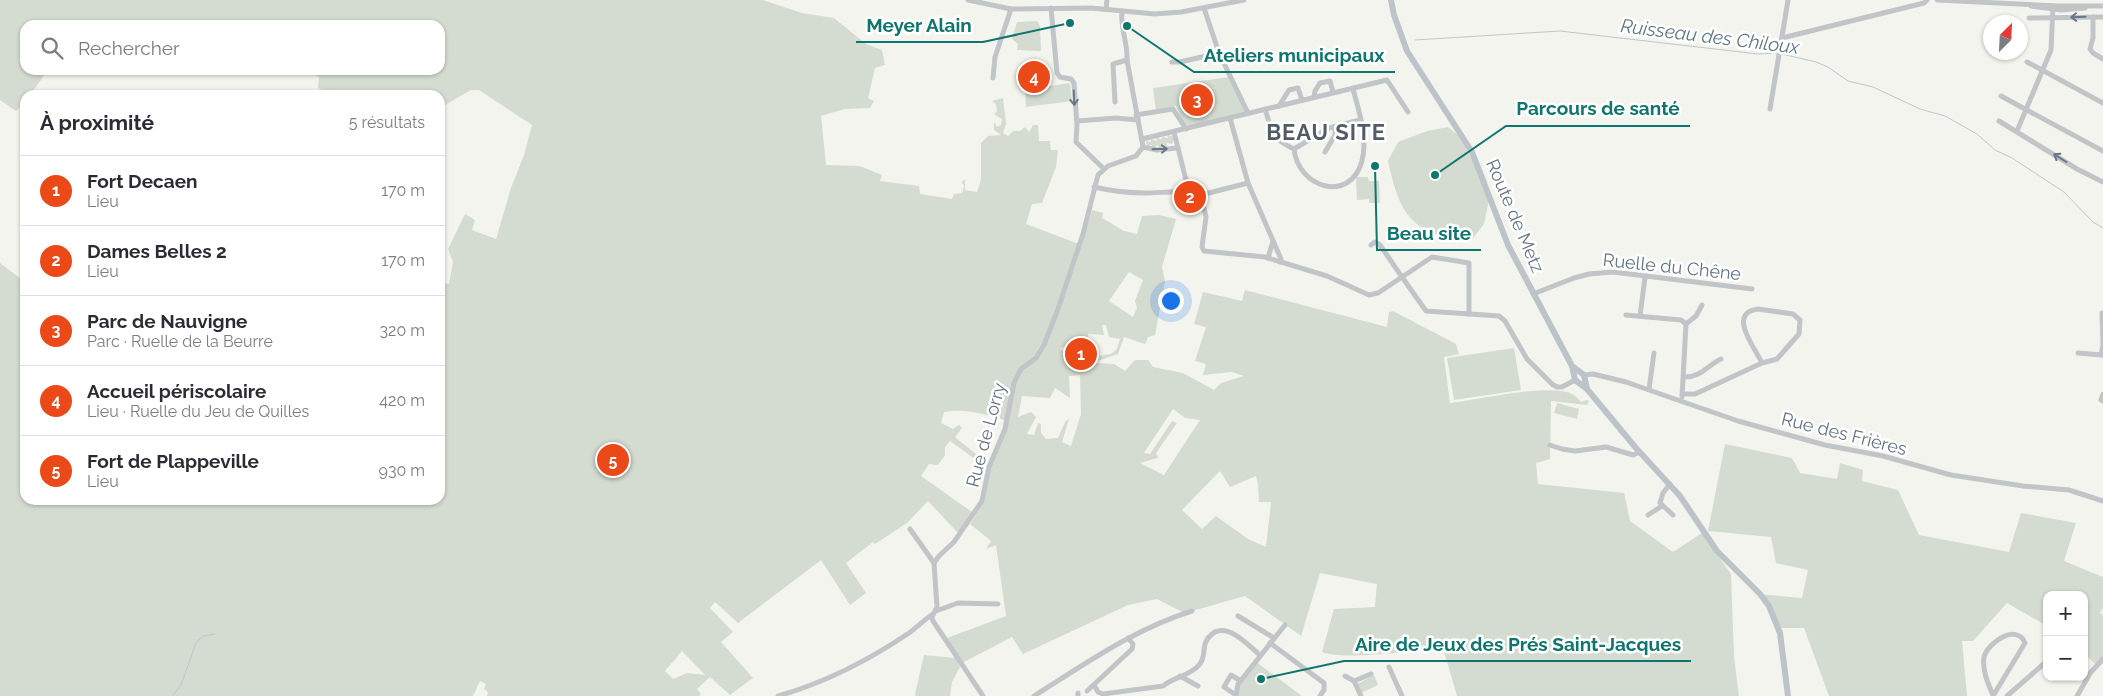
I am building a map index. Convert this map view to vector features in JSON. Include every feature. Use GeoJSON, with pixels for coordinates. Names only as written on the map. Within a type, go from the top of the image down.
{"type":"FeatureCollection","features":[{"type":"Feature","properties":{"kind":"main road","name":"Route de Metz"},"geometry":{"type":"LineString","coordinates":[[1391,0],[1407,51],[1472,152],[1508,245],[1532,294],[1579,378]]}},
{"type":"Feature","properties":{"kind":"main road","name":"Route de Metz"},"geometry":{"type":"LineString","coordinates":[[1395,0],[1398,27]]}},
{"type":"Feature","properties":{"kind":"main road"},"geometry":{"type":"LineString","coordinates":[[1579,378],[1607,414],[1688,506],[1720,555],[1760,594],[1773,613],[1780,634],[1788,696]]}},
{"type":"Feature","properties":{"kind":"street"},"geometry":{"type":"LineString","coordinates":[[968,0],[1011,9],[1106,9],[1165,14],[1244,0]]}},
{"type":"Feature","properties":{"kind":"street"},"geometry":{"type":"LineString","coordinates":[[1106,0],[1106,9]]}},
{"type":"Feature","properties":{"kind":"street"},"geometry":{"type":"LineString","coordinates":[[1770,109],[1788,0]]}},
{"type":"Feature","properties":{"kind":"street"},"geometry":{"type":"LineString","coordinates":[[1782,38],[1852,22],[1924,3],[1927,0]]}},
{"type":"Feature","properties":{"kind":"street"},"geometry":{"type":"LineString","coordinates":[[1936,0],[2029,4],[2053,8],[2103,6]]}},
{"type":"Feature","properties":{"kind":"street"},"geometry":{"type":"LineString","coordinates":[[2089,0],[2089,7]]}},
{"type":"Feature","properties":{"kind":"street"},"geometry":{"type":"LineString","coordinates":[[1051,8],[1057,73],[1060,77],[1070,79],[1074,83],[1076,142],[1103,168],[1136,156],[1143,147],[1127,60],[1128,50],[1121,17],[1122,11]]}},
{"type":"Feature","properties":{"kind":"street"},"geometry":{"type":"LineString","coordinates":[[1204,8],[1219,52],[1248,113]]}},
{"type":"Feature","properties":{"kind":"street"},"geometry":{"type":"LineString","coordinates":[[2018,131],[2052,48],[2053,8]]}},
{"type":"Feature","properties":{"kind":"street"},"geometry":{"type":"LineString","coordinates":[[993,78],[995,57],[1011,9]]}},
{"type":"Feature","properties":{"kind":"street"},"geometry":{"type":"LineString","coordinates":[[2029,18],[2103,16]]}},
{"type":"Feature","properties":{"kind":"street"},"geometry":{"type":"LineString","coordinates":[[2093,17],[2093,38],[2090,48],[2093,53],[2103,58]]}},
{"type":"Feature","properties":{"kind":"street"},"geometry":{"type":"LineString","coordinates":[[1172,62],[1208,56],[1219,52]]}},
{"type":"Feature","properties":{"kind":"street"},"geometry":{"type":"LineString","coordinates":[[1115,102],[1113,64],[1127,60]]}},
{"type":"Feature","properties":{"kind":"street"},"geometry":{"type":"LineString","coordinates":[[2027,62],[2103,102]]}},
{"type":"Feature","properties":{"kind":"street"},"geometry":{"type":"LineString","coordinates":[[1142,139],[1387,80],[1408,112]]}},
{"type":"Feature","properties":{"kind":"street"},"geometry":{"type":"LineString","coordinates":[[1314,97],[1320,83],[1330,81],[1333,92]]}},
{"type":"Feature","properties":{"kind":"street"},"geometry":{"type":"LineString","coordinates":[[1279,106],[1288,90],[1298,88],[1302,100]]}},
{"type":"Feature","properties":{"kind":"street"},"geometry":{"type":"LineString","coordinates":[[1294,149],[1298,167],[1313,182],[1319,185],[1332,187],[1344,183],[1354,176],[1361,163],[1364,135],[1353,89]]}},
{"type":"Feature","properties":{"kind":"street"},"geometry":{"type":"LineString","coordinates":[[2001,96],[2025,112],[2103,151]]}},
{"type":"Feature","properties":{"kind":"street"},"geometry":{"type":"LineString","coordinates":[[1076,121],[1137,117],[1174,109],[1186,129]]}},
{"type":"Feature","properties":{"kind":"street"},"geometry":{"type":"LineString","coordinates":[[1265,109],[1274,136],[1279,142],[1294,149]]}},
{"type":"Feature","properties":{"kind":"street"},"geometry":{"type":"LineString","coordinates":[[1230,118],[1248,182],[1273,240],[1280,262]]}},
{"type":"Feature","properties":{"kind":"street"},"geometry":{"type":"LineString","coordinates":[[1294,149],[1329,128],[1360,120]]}},
{"type":"Feature","properties":{"kind":"street"},"geometry":{"type":"LineString","coordinates":[[1999,121],[2103,182]]}},
{"type":"Feature","properties":{"kind":"street"},"geometry":{"type":"LineString","coordinates":[[1325,152],[1329,148],[1335,134],[1335,127]]}},
{"type":"Feature","properties":{"kind":"street"},"geometry":{"type":"LineString","coordinates":[[1174,132],[1189,192]]}},
{"type":"Feature","properties":{"kind":"street"},"geometry":{"type":"LineString","coordinates":[[1143,147],[1157,150],[1177,148]]}},
{"type":"Feature","properties":{"kind":"street","name":"Rue de Lorry"},"geometry":{"type":"LineString","coordinates":[[934,563],[954,542],[982,502],[989,467],[1005,429],[1014,383],[1021,370],[1040,352],[1058,309],[1083,234],[1094,187],[1098,175],[1103,168]]}},
{"type":"Feature","properties":{"kind":"street"},"geometry":{"type":"LineString","coordinates":[[1094,187],[1143,193],[1189,192],[1201,195],[1248,182]]}},
{"type":"Feature","properties":{"kind":"street"},"geometry":{"type":"LineString","coordinates":[[1201,195],[1206,217],[1202,250],[1268,258],[1327,276],[1368,295],[1378,293],[1402,277],[1432,257],[1469,263],[1469,314],[1426,311],[1402,277],[1380,244],[1375,242],[1371,245]]}},
{"type":"Feature","properties":{"kind":"street"},"geometry":{"type":"LineString","coordinates":[[1268,258],[1273,240]]}},
{"type":"Feature","properties":{"kind":"street","name":"Ruelle du Chêne"},"geometry":{"type":"LineString","coordinates":[[1532,294],[1574,278],[1607,272],[1682,279],[1752,289]]}},
{"type":"Feature","properties":{"kind":"street"},"geometry":{"type":"LineString","coordinates":[[1640,316],[1645,277]]}},
{"type":"Feature","properties":{"kind":"street"},"geometry":{"type":"LineString","coordinates":[[1686,324],[1696,316],[1702,306]]}},
{"type":"Feature","properties":{"kind":"street"},"geometry":{"type":"LineString","coordinates":[[1686,324],[1685,378],[1682,397],[1695,394],[1762,363],[1776,359],[1799,334],[1800,320],[1793,314],[1758,309],[1746,315],[1743,321],[1745,331],[1762,363]]}},
{"type":"Feature","properties":{"kind":"street"},"geometry":{"type":"LineString","coordinates":[[2078,353],[2102,355],[2102,313]]}},
{"type":"Feature","properties":{"kind":"street","name":"Rue des Frières"},"geometry":{"type":"LineString","coordinates":[[1469,314],[1495,315],[1502,318],[1527,359],[1555,386],[1562,387],[1579,378],[1593,374],[1682,397],[1738,421],[1825,445],[1883,456],[1952,475],[2023,486],[2069,490],[2103,501]]}},
{"type":"Feature","properties":{"kind":"street"},"geometry":{"type":"LineString","coordinates":[[1626,315],[1681,320],[1686,324]]}},
{"type":"Feature","properties":{"kind":"street"},"geometry":{"type":"LineString","coordinates":[[1649,389],[1654,353]]}},
{"type":"Feature","properties":{"kind":"street"},"geometry":{"type":"LineString","coordinates":[[1685,378],[1704,372],[1712,363],[1721,359]]}},
{"type":"Feature","properties":{"kind":"street"},"geometry":{"type":"LineString","coordinates":[[2102,401],[2103,394]]}},
{"type":"Feature","properties":{"kind":"street"},"geometry":{"type":"LineString","coordinates":[[1550,445],[1562,450],[1575,451],[1606,447],[1633,455],[1640,452]]}},
{"type":"Feature","properties":{"kind":"street"},"geometry":{"type":"LineString","coordinates":[[1670,484],[1661,498],[1662,506],[1673,515]]}},
{"type":"Feature","properties":{"kind":"street"},"geometry":{"type":"LineString","coordinates":[[1648,515],[1662,506]]}},
{"type":"Feature","properties":{"kind":"street"},"geometry":{"type":"LineString","coordinates":[[910,529],[934,563],[937,601],[933,621],[983,696]]}},
{"type":"Feature","properties":{"kind":"street"},"geometry":{"type":"LineString","coordinates":[[778,696],[813,685],[828,678],[909,632],[934,613],[958,602],[998,604]]}},
{"type":"Feature","properties":{"kind":"street"},"geometry":{"type":"LineString","coordinates":[[1034,696],[1128,638],[1167,620],[1192,612]]}},
{"type":"Feature","properties":{"kind":"street"},"geometry":{"type":"LineString","coordinates":[[1238,616],[1321,679],[1325,686],[1320,696]]}},
{"type":"Feature","properties":{"kind":"street"},"geometry":{"type":"LineString","coordinates":[[1241,681],[1231,675],[1224,687],[1236,695],[1237,687],[1241,681],[1285,625]]}},
{"type":"Feature","properties":{"kind":"street"},"geometry":{"type":"LineString","coordinates":[[1094,685],[1098,692],[1103,694],[1140,693],[1163,686],[1199,666],[1209,636],[1219,631],[1232,632],[1260,655]]}},
{"type":"Feature","properties":{"kind":"street"},"geometry":{"type":"LineString","coordinates":[[2010,635],[2018,635],[2025,641],[2024,646],[1993,696],[1984,669],[1986,652],[1998,640],[2010,635]]}},
{"type":"Feature","properties":{"kind":"street"},"geometry":{"type":"LineString","coordinates":[[1087,691],[1132,649],[1133,644],[1128,638]]}},
{"type":"Feature","properties":{"kind":"street"},"geometry":{"type":"LineString","coordinates":[[2077,696],[2091,672],[2103,658]]}},
{"type":"Feature","properties":{"kind":"street"},"geometry":{"type":"LineString","coordinates":[[2007,696],[2043,664]]}},
{"type":"Feature","properties":{"kind":"street"},"geometry":{"type":"LineString","coordinates":[[1389,668],[1403,696]]}},
{"type":"Feature","properties":{"kind":"street"},"geometry":{"type":"LineString","coordinates":[[1354,681],[1371,674]]}},
{"type":"Feature","properties":{"kind":"street"},"geometry":{"type":"LineString","coordinates":[[1180,676],[1198,686]]}},
{"type":"Feature","properties":{"kind":"street"},"geometry":{"type":"LineString","coordinates":[[1345,676],[1354,681],[1361,696]]}},
{"type":"Feature","properties":{"kind":"shaded area"},"geometry":{"type":"Polygon","coordinates":[[[0,0],[763,0],[802,13],[834,18],[866,44],[882,50],[885,65],[875,68],[868,98],[874,101],[870,108],[845,109],[821,116],[826,165],[860,166],[882,175],[880,181],[919,186],[920,194],[952,199],[954,194],[962,193],[964,186],[962,182],[965,179],[965,190],[977,192],[981,180],[981,143],[988,136],[1001,135],[994,130],[994,122],[997,127],[1001,125],[1002,119],[994,114],[997,111],[996,104],[992,101],[1003,98],[1006,124],[1003,133],[1008,136],[1013,131],[1020,131],[1025,127],[1029,132],[1033,125],[1038,125],[1039,141],[1050,141],[1051,150],[1058,150],[1056,167],[1042,203],[1032,204],[1026,224],[1079,244],[1085,234],[1092,210],[1103,213],[1102,218],[1124,231],[1137,234],[1142,216],[1159,215],[1176,219],[1162,267],[1165,281],[1155,335],[1148,337],[1145,344],[1124,337],[1118,354],[1097,363],[1114,364],[1125,371],[1135,360],[1148,360],[1153,367],[1183,373],[1214,390],[1221,383],[1244,376],[1232,372],[1203,375],[1206,364],[1195,361],[1206,327],[1194,324],[1203,292],[1242,301],[1245,290],[1387,327],[1389,312],[1393,311],[1456,344],[1459,354],[1444,357],[1450,403],[1521,392],[1549,390],[1570,393],[1581,402],[1589,401],[1587,405],[1551,401],[1550,459],[1536,463],[1538,484],[1624,493],[1630,521],[1673,552],[1702,533],[1731,574],[1734,657],[1739,696],[1457,696],[1443,648],[1362,655],[1322,652],[1334,609],[1375,607],[1377,584],[1320,573],[1301,636],[1245,596],[1182,612],[1157,599],[1128,605],[1023,654],[1012,637],[962,663],[947,638],[1006,616],[996,545],[986,549],[991,541],[970,524],[984,502],[991,467],[1004,437],[1004,420],[967,411],[952,411],[944,412],[941,423],[953,429],[959,425],[962,428],[955,437],[987,463],[986,467],[950,441],[945,447],[945,455],[938,465],[929,464],[921,476],[972,512],[958,533],[928,501],[907,523],[875,544],[873,542],[846,563],[866,593],[850,605],[821,560],[738,623],[715,602],[710,608],[733,632],[721,642],[753,678],[730,695],[710,677],[697,689],[701,694],[699,696],[487,696],[488,692],[484,689],[486,684],[480,681],[473,696],[0,696],[0,263],[20,278],[20,505],[445,505],[445,283],[449,284],[453,262],[448,249],[465,214],[475,220],[472,230],[496,239],[532,125],[479,90],[471,90],[445,105],[445,90],[323,90],[318,88],[319,77],[315,75],[445,75],[445,20],[20,20],[20,75],[44,75],[34,90],[20,90],[20,107],[16,111],[0,100],[0,0]],[[1129,272],[1109,301],[1133,317],[1137,308],[1135,301],[1143,280],[1129,272]],[[1102,325],[1104,335],[1088,334],[1088,343],[1060,348],[1071,360],[1111,354],[1117,349],[1120,339],[1109,337],[1106,325],[1102,325]],[[1080,375],[1069,376],[1070,398],[1055,388],[1050,398],[1022,396],[1018,417],[1031,412],[1036,417],[1027,434],[1034,435],[1038,423],[1041,424],[1041,433],[1046,439],[1058,438],[1065,422],[1069,419],[1062,442],[1071,446],[1081,414],[1080,375]],[[1173,409],[1144,453],[1150,454],[1172,421],[1177,423],[1156,453],[1158,458],[1140,463],[1164,475],[1200,420],[1185,418],[1173,409]],[[1220,471],[1182,510],[1202,529],[1216,516],[1248,539],[1266,547],[1271,502],[1259,502],[1256,476],[1230,487],[1220,471]],[[682,651],[665,671],[673,679],[687,673],[705,675],[682,651]]]}},
{"type":"Feature","properties":{"kind":"shaded area"},"geometry":{"type":"Polygon","coordinates":[[[1037,21],[1040,26],[1041,51],[1017,50],[1018,44],[1012,39],[1017,22],[1037,21]]]}},
{"type":"Feature","properties":{"kind":"shaded area"},"geometry":{"type":"Polygon","coordinates":[[[1229,77],[1245,111],[1244,113],[1188,126],[1183,122],[1176,106],[1156,110],[1153,88],[1229,77]]]}},
{"type":"Feature","properties":{"kind":"shaded area"},"geometry":{"type":"Polygon","coordinates":[[[1070,83],[1072,101],[1026,107],[1025,90],[1070,83]]]}},
{"type":"Feature","properties":{"kind":"shaded area"},"geometry":{"type":"Polygon","coordinates":[[[1448,127],[1460,137],[1475,165],[1489,200],[1484,224],[1473,238],[1446,237],[1418,225],[1403,208],[1394,186],[1388,161],[1398,142],[1427,131],[1448,127]]]}},
{"type":"Feature","properties":{"kind":"shaded area"},"geometry":{"type":"Polygon","coordinates":[[[1167,135],[1173,136],[1172,144],[1167,143],[1167,146],[1164,146],[1164,144],[1161,144],[1162,147],[1159,148],[1158,145],[1156,148],[1152,148],[1152,145],[1149,148],[1147,146],[1146,142],[1148,140],[1149,142],[1151,142],[1151,139],[1157,141],[1156,138],[1159,137],[1160,140],[1164,136],[1168,138],[1167,135]]]}},
{"type":"Feature","properties":{"kind":"shaded area"},"geometry":{"type":"Polygon","coordinates":[[[1356,177],[1368,177],[1369,181],[1379,181],[1380,203],[1369,203],[1369,199],[1357,200],[1356,177]]]}},
{"type":"Feature","properties":{"kind":"shaded area"},"geometry":{"type":"Polygon","coordinates":[[[1514,348],[1521,390],[1454,400],[1447,358],[1514,348]]]}},
{"type":"Feature","properties":{"kind":"shaded area"},"geometry":{"type":"Polygon","coordinates":[[[1557,403],[1579,409],[1577,419],[1554,413],[1557,403]]]}},
{"type":"Feature","properties":{"kind":"shaded area"},"geometry":{"type":"Polygon","coordinates":[[[1725,444],[1792,458],[1800,473],[1837,479],[1840,463],[1863,470],[1862,481],[1898,490],[1919,535],[2009,552],[2021,513],[2076,523],[2064,561],[2103,577],[2103,608],[2100,613],[2103,615],[2103,659],[2096,665],[2088,657],[2088,591],[2043,591],[2043,624],[2007,603],[1973,641],[1962,641],[1967,696],[1829,696],[1804,628],[1779,628],[1760,594],[1802,598],[1808,570],[1776,563],[1771,537],[1708,531],[1725,444]]]}},
{"type":"Feature","properties":{"kind":"shaded area"},"geometry":{"type":"Polygon","coordinates":[[[924,655],[955,658],[960,667],[952,682],[950,696],[916,696],[924,655]]]}},
{"type":"Feature","properties":{"kind":"shaded area"},"geometry":{"type":"Polygon","coordinates":[[[1256,662],[1302,696],[1236,696],[1236,690],[1256,662]]]}},
{"type":"Feature","properties":{"kind":"shaded area"},"geometry":{"type":"Polygon","coordinates":[[[1374,675],[1378,685],[1361,693],[1357,684],[1374,675]]]}},
{"type":"Feature","properties":{"kind":"waterway","name":"Ruisseau des Chiloux"},"geometry":{"type":"LineString","coordinates":[[1415,40],[1560,31],[1758,54],[1778,53]]}},
{"type":"Feature","properties":{"kind":"waterway","name":"Ruisseau des Chiloux"},"geometry":{"type":"LineString","coordinates":[[1782,54],[1816,62],[1828,67],[1848,81],[1873,87],[1920,109],[1945,116],[1977,134],[1995,150],[2012,158],[2064,192],[2093,222],[2103,228]]}},
{"type":"Feature","properties":{"kind":"waterway"},"geometry":{"type":"LineString","coordinates":[[172,696],[181,685],[196,643],[203,636],[215,634]]}},
{"type":"Feature","properties":{"kind":"place","name":"Meyer Alain"},"geometry":{"type":"Point","coordinates":[1070,23]}},
{"type":"Feature","properties":{"kind":"place","name":"Ateliers municipaux"},"geometry":{"type":"Point","coordinates":[1127,26]}},
{"type":"Feature","properties":{"kind":"place","name":"Accueil périscolaire"},"geometry":{"type":"Point","coordinates":[1034,77]}},
{"type":"Feature","properties":{"kind":"place","name":"Parc de Nauvigne"},"geometry":{"type":"Point","coordinates":[1197,100]}},
{"type":"Feature","properties":{"kind":"place","name":"Beau site"},"geometry":{"type":"Point","coordinates":[1375,166]}},
{"type":"Feature","properties":{"kind":"place","name":"Parcours de santé"},"geometry":{"type":"Point","coordinates":[1435,175]}},
{"type":"Feature","properties":{"kind":"place","name":"Dames Belles 2"},"geometry":{"type":"Point","coordinates":[1190,197]}},
{"type":"Feature","properties":{"kind":"place","name":"Fort Decaen"},"geometry":{"type":"Point","coordinates":[1081,354]}},
{"type":"Feature","properties":{"kind":"place","name":"Fort de Plappeville"},"geometry":{"type":"Point","coordinates":[613,460]}},
{"type":"Feature","properties":{"kind":"place","name":"Aire de Jeux des Prés Saint-Jacques"},"geometry":{"type":"Point","coordinates":[1261,679]}},
{"type":"Feature","properties":{"kind":"district","name":"BEAU SITE"},"geometry":{"type":"Point","coordinates":[1326,132]}}]}
